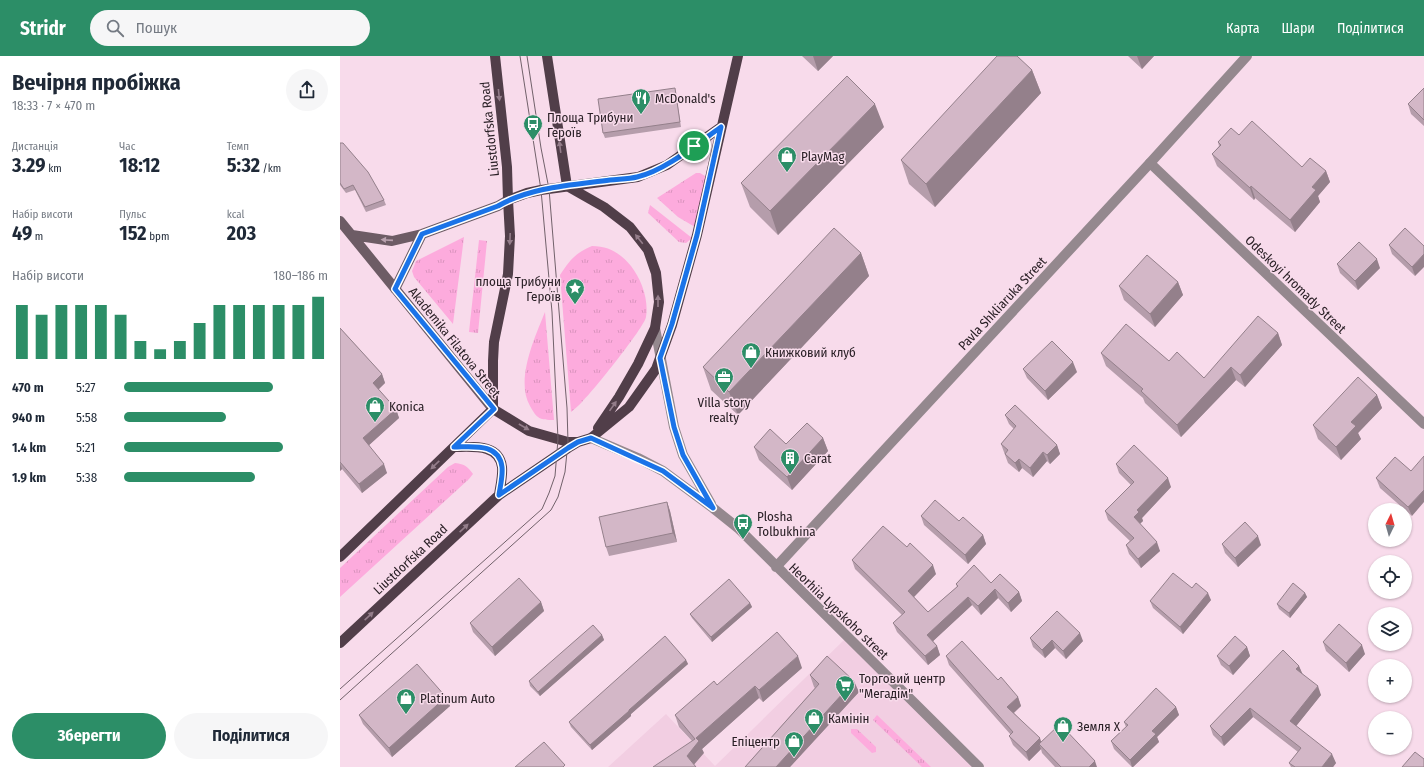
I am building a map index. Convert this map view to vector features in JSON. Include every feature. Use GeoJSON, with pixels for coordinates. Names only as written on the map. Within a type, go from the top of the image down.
{"type":"FeatureCollection","features":[{"type":"Feature","properties":{"kind":"main road","name":"Liustdorfska Road"},"geometry":{"type":"LineString","coordinates":[[495,56],[507,167],[508,200]]}},
{"type":"Feature","properties":{"kind":"main road"},"geometry":{"type":"LineString","coordinates":[[547,56],[567,186]]}},
{"type":"Feature","properties":{"kind":"main road"},"geometry":{"type":"LineString","coordinates":[[494,409],[530,431],[558,439],[578,442],[591,438],[629,407],[656,369],[672,324],[697,235],[738,56]]}},
{"type":"Feature","properties":{"kind":"main road"},"geometry":{"type":"LineString","coordinates":[[352,236],[392,241],[422,234],[498,206],[508,200],[527,193],[545,189],[638,177],[667,164],[721,127]]}},
{"type":"Feature","properties":{"kind":"main road"},"geometry":{"type":"LineString","coordinates":[[567,186],[604,207],[630,227],[648,250],[656,273],[659,302],[655,328],[631,378],[591,438]]}},
{"type":"Feature","properties":{"kind":"main road"},"geometry":{"type":"LineString","coordinates":[[340,557],[494,409],[494,342],[508,274],[510,236],[508,200]]}},
{"type":"Feature","properties":{"kind":"main road","name":"Akademika Filatova Street"},"geometry":{"type":"LineString","coordinates":[[340,221],[494,409]]}},
{"type":"Feature","properties":{"kind":"main road"},"geometry":{"type":"LineString","coordinates":[[395,289],[422,234]]}},
{"type":"Feature","properties":{"kind":"main road","name":"Liustdorfska Road"},"geometry":{"type":"LineString","coordinates":[[340,643],[499,495],[578,442]]}},
{"type":"Feature","properties":{"kind":"main road"},"geometry":{"type":"LineString","coordinates":[[454,447],[479,446],[489,449],[498,456],[502,467],[499,495]]}},
{"type":"Feature","properties":{"kind":"street","name":"Pavla Shkliaruka Street"},"geometry":{"type":"LineString","coordinates":[[776,567],[1247,56]]}},
{"type":"Feature","properties":{"kind":"street","name":"Odeskoyi hromady Street"},"geometry":{"type":"LineString","coordinates":[[1150,163],[1424,424]]}},
{"type":"Feature","properties":{"kind":"street","name":"Heorhiia Lypskoho street"},"geometry":{"type":"LineString","coordinates":[[655,328],[674,427],[683,455],[713,508]]}},
{"type":"Feature","properties":{"kind":"street","name":"Heorhiia Lypskoho street"},"geometry":{"type":"LineString","coordinates":[[591,438],[663,471],[738,528],[979,767]]}},
{"type":"Feature","properties":{"kind":"shaded area","name":"Торговий центр \"Мегадім\""},"geometry":{"type":"Polygon","coordinates":[[[845,639],[976,767],[608,767],[666,714],[715,766],[845,639]]]}},
{"type":"Feature","properties":{"kind":"green space"},"geometry":{"type":"Polygon","coordinates":[[[696,173],[700,173],[705,176],[707,182],[695,227],[678,217],[657,198],[696,173]]]}},
{"type":"Feature","properties":{"kind":"green space"},"geometry":{"type":"Polygon","coordinates":[[[650,205],[692,238],[686,243],[679,242],[648,213],[650,205]]]}},
{"type":"Feature","properties":{"kind":"green space"},"geometry":{"type":"Polygon","coordinates":[[[464,237],[453,324],[414,277],[412,271],[416,261],[464,237]]]}},
{"type":"Feature","properties":{"kind":"green space"},"geometry":{"type":"Polygon","coordinates":[[[479,240],[487,241],[478,333],[469,332],[479,240]]]}},
{"type":"Feature","properties":{"kind":"green space"},"geometry":{"type":"Polygon","coordinates":[[[592,246],[604,247],[614,251],[623,257],[631,266],[638,277],[643,290],[647,310],[646,317],[637,333],[617,360],[588,396],[571,412],[560,275],[573,258],[592,246]]]}},
{"type":"Feature","properties":{"kind":"green space"},"geometry":{"type":"Polygon","coordinates":[[[545,312],[554,420],[545,420],[539,418],[535,414],[526,396],[525,384],[528,359],[545,312]]]}},
{"type":"Feature","properties":{"kind":"green space"},"geometry":{"type":"Polygon","coordinates":[[[455,463],[466,466],[473,474],[340,597],[340,568],[448,467],[455,463]]]}},
{"type":"Feature","properties":{"kind":"green space"},"geometry":{"type":"Polygon","coordinates":[[[877,715],[931,767],[922,767],[873,720],[877,715]]]}},
{"type":"Feature","properties":{"kind":"green space"},"geometry":{"type":"Polygon","coordinates":[[[851,729],[857,729],[876,747],[876,752],[872,753],[851,733],[851,729]]]}},
{"type":"Feature","properties":{"kind":"building"},"geometry":{"type":"Polygon","coordinates":[[[997,56],[1017,56],[1032,70],[926,184],[901,160],[997,56]]]}},
{"type":"Feature","properties":{"kind":"building"},"geometry":{"type":"Polygon","coordinates":[[[847,76],[875,104],[770,211],[741,183],[847,76]]]}},
{"type":"Feature","properties":{"kind":"building","name":"McDonald's"},"geometry":{"type":"Polygon","coordinates":[[[675,88],[680,122],[603,133],[598,99],[675,88]]]}},
{"type":"Feature","properties":{"kind":"building"},"geometry":{"type":"Polygon","coordinates":[[[1424,88],[1424,120],[1408,104],[1424,88]]]}},
{"type":"Feature","properties":{"kind":"building"},"geometry":{"type":"Polygon","coordinates":[[[1252,121],[1302,167],[1310,158],[1326,171],[1312,187],[1316,190],[1290,220],[1251,186],[1250,188],[1212,154],[1221,145],[1218,142],[1231,128],[1239,135],[1252,121]]]}},
{"type":"Feature","properties":{"kind":"building"},"geometry":{"type":"Polygon","coordinates":[[[340,143],[343,143],[368,172],[384,200],[365,207],[353,185],[344,189],[340,183],[340,143]]]}},
{"type":"Feature","properties":{"kind":"building"},"geometry":{"type":"Polygon","coordinates":[[[834,228],[861,253],[729,392],[703,367],[834,228]]]}},
{"type":"Feature","properties":{"kind":"building"},"geometry":{"type":"Polygon","coordinates":[[[1405,228],[1424,246],[1424,254],[1412,267],[1389,245],[1405,228]]]}},
{"type":"Feature","properties":{"kind":"building"},"geometry":{"type":"Polygon","coordinates":[[[1359,242],[1377,259],[1355,281],[1337,264],[1359,242]]]}},
{"type":"Feature","properties":{"kind":"building"},"geometry":{"type":"Polygon","coordinates":[[[1147,255],[1178,282],[1150,314],[1119,286],[1147,255]]]}},
{"type":"Feature","properties":{"kind":"building"},"geometry":{"type":"Polygon","coordinates":[[[1258,316],[1278,333],[1240,375],[1231,367],[1177,425],[1141,391],[1143,389],[1101,353],[1126,324],[1169,361],[1177,352],[1204,378],[1258,316]]]}},
{"type":"Feature","properties":{"kind":"building"},"geometry":{"type":"Polygon","coordinates":[[[340,328],[382,374],[373,383],[396,409],[363,438],[384,464],[359,484],[340,462],[340,328]]]}},
{"type":"Feature","properties":{"kind":"building"},"geometry":{"type":"Polygon","coordinates":[[[1052,341],[1073,362],[1045,391],[1023,369],[1052,341]]]}},
{"type":"Feature","properties":{"kind":"building"},"geometry":{"type":"Polygon","coordinates":[[[1358,377],[1377,395],[1351,422],[1356,426],[1336,447],[1313,425],[1358,377]]]}},
{"type":"Feature","properties":{"kind":"building"},"geometry":{"type":"Polygon","coordinates":[[[1015,405],[1057,445],[1047,455],[1043,452],[1030,468],[1019,459],[1015,463],[1005,454],[1008,450],[1001,444],[1016,426],[1005,415],[1015,405]]]}},
{"type":"Feature","properties":{"kind":"building"},"geometry":{"type":"Polygon","coordinates":[[[807,423],[823,438],[787,477],[754,447],[770,429],[786,444],[807,423]]]}},
{"type":"Feature","properties":{"kind":"building"},"geometry":{"type":"Polygon","coordinates":[[[1134,445],[1168,478],[1137,510],[1139,512],[1134,517],[1157,542],[1138,559],[1126,545],[1134,538],[1105,511],[1134,482],[1116,464],[1134,445]]]}},
{"type":"Feature","properties":{"kind":"building"},"geometry":{"type":"Polygon","coordinates":[[[1424,456],[1424,490],[1412,503],[1404,503],[1376,478],[1395,457],[1411,471],[1424,456]]]}},
{"type":"Feature","properties":{"kind":"building"},"geometry":{"type":"Polygon","coordinates":[[[935,500],[959,521],[963,517],[983,535],[965,555],[921,516],[935,500]]]}},
{"type":"Feature","properties":{"kind":"building"},"geometry":{"type":"Polygon","coordinates":[[[667,502],[673,533],[606,547],[599,517],[667,502]]]}},
{"type":"Feature","properties":{"kind":"building"},"geometry":{"type":"Polygon","coordinates":[[[1245,522],[1258,536],[1235,558],[1222,544],[1245,522]]]}},
{"type":"Feature","properties":{"kind":"building"},"geometry":{"type":"Polygon","coordinates":[[[883,526],[907,547],[910,543],[933,565],[908,591],[928,612],[958,586],[956,584],[974,565],[991,583],[1000,574],[1019,592],[1008,603],[995,589],[978,606],[968,597],[927,635],[937,646],[925,656],[893,623],[905,612],[852,560],[883,526]]]}},
{"type":"Feature","properties":{"kind":"building"},"geometry":{"type":"Polygon","coordinates":[[[1173,573],[1192,588],[1196,583],[1208,593],[1180,627],[1150,601],[1173,573]]]}},
{"type":"Feature","properties":{"kind":"building"},"geometry":{"type":"Polygon","coordinates":[[[519,578],[541,602],[492,647],[470,623],[519,578]]]}},
{"type":"Feature","properties":{"kind":"building"},"geometry":{"type":"Polygon","coordinates":[[[729,579],[750,603],[711,637],[690,614],[729,579]]]}},
{"type":"Feature","properties":{"kind":"building"},"geometry":{"type":"Polygon","coordinates":[[[1293,583],[1305,593],[1289,613],[1277,604],[1293,583]]]}},
{"type":"Feature","properties":{"kind":"building"},"geometry":{"type":"Polygon","coordinates":[[[1057,611],[1080,633],[1063,651],[1052,640],[1042,650],[1030,638],[1057,611]]]}},
{"type":"Feature","properties":{"kind":"building"},"geometry":{"type":"Polygon","coordinates":[[[1339,624],[1362,645],[1346,663],[1323,642],[1339,624]]]}},
{"type":"Feature","properties":{"kind":"building"},"geometry":{"type":"Polygon","coordinates":[[[593,625],[602,635],[538,692],[529,681],[593,625]]]}},
{"type":"Feature","properties":{"kind":"building"},"geometry":{"type":"Polygon","coordinates":[[[777,632],[798,656],[759,690],[755,686],[696,738],[699,741],[687,756],[696,767],[653,767],[695,739],[675,715],[714,681],[717,685],[777,632]]]}},
{"type":"Feature","properties":{"kind":"building"},"geometry":{"type":"Polygon","coordinates":[[[665,636],[686,660],[590,745],[569,722],[665,636]]]}},
{"type":"Feature","properties":{"kind":"building"},"geometry":{"type":"Polygon","coordinates":[[[1235,636],[1247,647],[1229,666],[1217,656],[1235,636]]]}},
{"type":"Feature","properties":{"kind":"building"},"geometry":{"type":"Polygon","coordinates":[[[962,641],[998,680],[1001,677],[1018,697],[1007,707],[1040,738],[1026,752],[1009,736],[1013,732],[946,656],[962,641]]]}},
{"type":"Feature","properties":{"kind":"building"},"geometry":{"type":"Polygon","coordinates":[[[1283,650],[1299,666],[1296,669],[1318,686],[1290,721],[1332,754],[1322,767],[1295,767],[1289,763],[1301,748],[1250,708],[1221,737],[1210,726],[1283,650]]]}},
{"type":"Feature","properties":{"kind":"building"},"geometry":{"type":"Polygon","coordinates":[[[827,656],[854,681],[776,767],[745,767],[819,684],[810,675],[827,656]]]}},
{"type":"Feature","properties":{"kind":"building","name":"Platinum Auto"},"geometry":{"type":"Polygon","coordinates":[[[417,664],[446,697],[389,748],[359,715],[417,664]]]}},
{"type":"Feature","properties":{"kind":"building"},"geometry":{"type":"Polygon","coordinates":[[[1156,688],[1176,707],[1152,731],[1156,734],[1130,760],[1111,741],[1128,725],[1124,722],[1156,688]]]}},
{"type":"Feature","properties":{"kind":"building","name":"Земля Х"},"geometry":{"type":"Polygon","coordinates":[[[1060,724],[1095,761],[1089,767],[1061,767],[1039,744],[1060,724]]]}},
{"type":"Feature","properties":{"kind":"building"},"geometry":{"type":"Polygon","coordinates":[[[544,742],[565,765],[563,767],[515,767],[544,742]]]}},
{"type":"Feature","properties":{"kind":"building"},"geometry":{"type":"Polygon","coordinates":[[[1415,752],[1424,759],[1424,767],[1402,767],[1415,752]]]}},
{"type":"Feature","properties":{"kind":"tram line"},"geometry":{"type":"LineString","coordinates":[[340,689],[542,509],[555,476],[558,439],[552,312],[541,190],[520,56]]}},
{"type":"Feature","properties":{"kind":"tram line"},"geometry":{"type":"LineString","coordinates":[[340,700],[551,510],[558,497],[565,472],[568,442],[567,408],[549,189],[541,148],[527,56]]}},
{"type":"Feature","properties":{"kind":"place","name":"McDonald's"},"geometry":{"type":"Point","coordinates":[641,115]}},
{"type":"Feature","properties":{"kind":"place","name":"Площа Трибуни Героїв"},"geometry":{"type":"Point","coordinates":[533,141]}},
{"type":"Feature","properties":{"kind":"place","name":"PlayMag"},"geometry":{"type":"Point","coordinates":[787,173]}},
{"type":"Feature","properties":{"kind":"place","name":"площа Трибуни Героїв"},"geometry":{"type":"Point","coordinates":[575,305]}},
{"type":"Feature","properties":{"kind":"place","name":"Книжковий клуб"},"geometry":{"type":"Point","coordinates":[751,369]}},
{"type":"Feature","properties":{"kind":"place","name":"Villa story realty"},"geometry":{"type":"Point","coordinates":[724,394]}},
{"type":"Feature","properties":{"kind":"place","name":"Konica"},"geometry":{"type":"Point","coordinates":[375,423]}},
{"type":"Feature","properties":{"kind":"place","name":"Carat"},"geometry":{"type":"Point","coordinates":[790,475]}},
{"type":"Feature","properties":{"kind":"place","name":"Plosha Tolbukhina"},"geometry":{"type":"Point","coordinates":[743,540]}},
{"type":"Feature","properties":{"kind":"place","name":"Торговий центр \"Мегадім\""},"geometry":{"type":"Point","coordinates":[845,702]}},
{"type":"Feature","properties":{"kind":"place","name":"Platinum Auto"},"geometry":{"type":"Point","coordinates":[406,715]}},
{"type":"Feature","properties":{"kind":"place","name":"Камінін"},"geometry":{"type":"Point","coordinates":[814,735]}},
{"type":"Feature","properties":{"kind":"place","name":"Земля Х"},"geometry":{"type":"Point","coordinates":[1063,743]}},
{"type":"Feature","properties":{"kind":"place","name":"Епіцентр"},"geometry":{"type":"Point","coordinates":[794,758]}},
{"type":"Feature","properties":{"kind":"route"},"geometry":{"type":"LineString","coordinates":[[721,127],[697,235],[672,324],[660,358],[674,427],[683,455],[713,508],[663,471],[638,458],[591,438],[578,442],[568,448],[499,495],[502,467],[498,456],[489,449],[479,446],[454,447],[494,409],[395,289],[422,234],[498,206],[508,200],[527,193],[567,186],[638,177],[667,164],[694,146],[721,127]]}}]}
